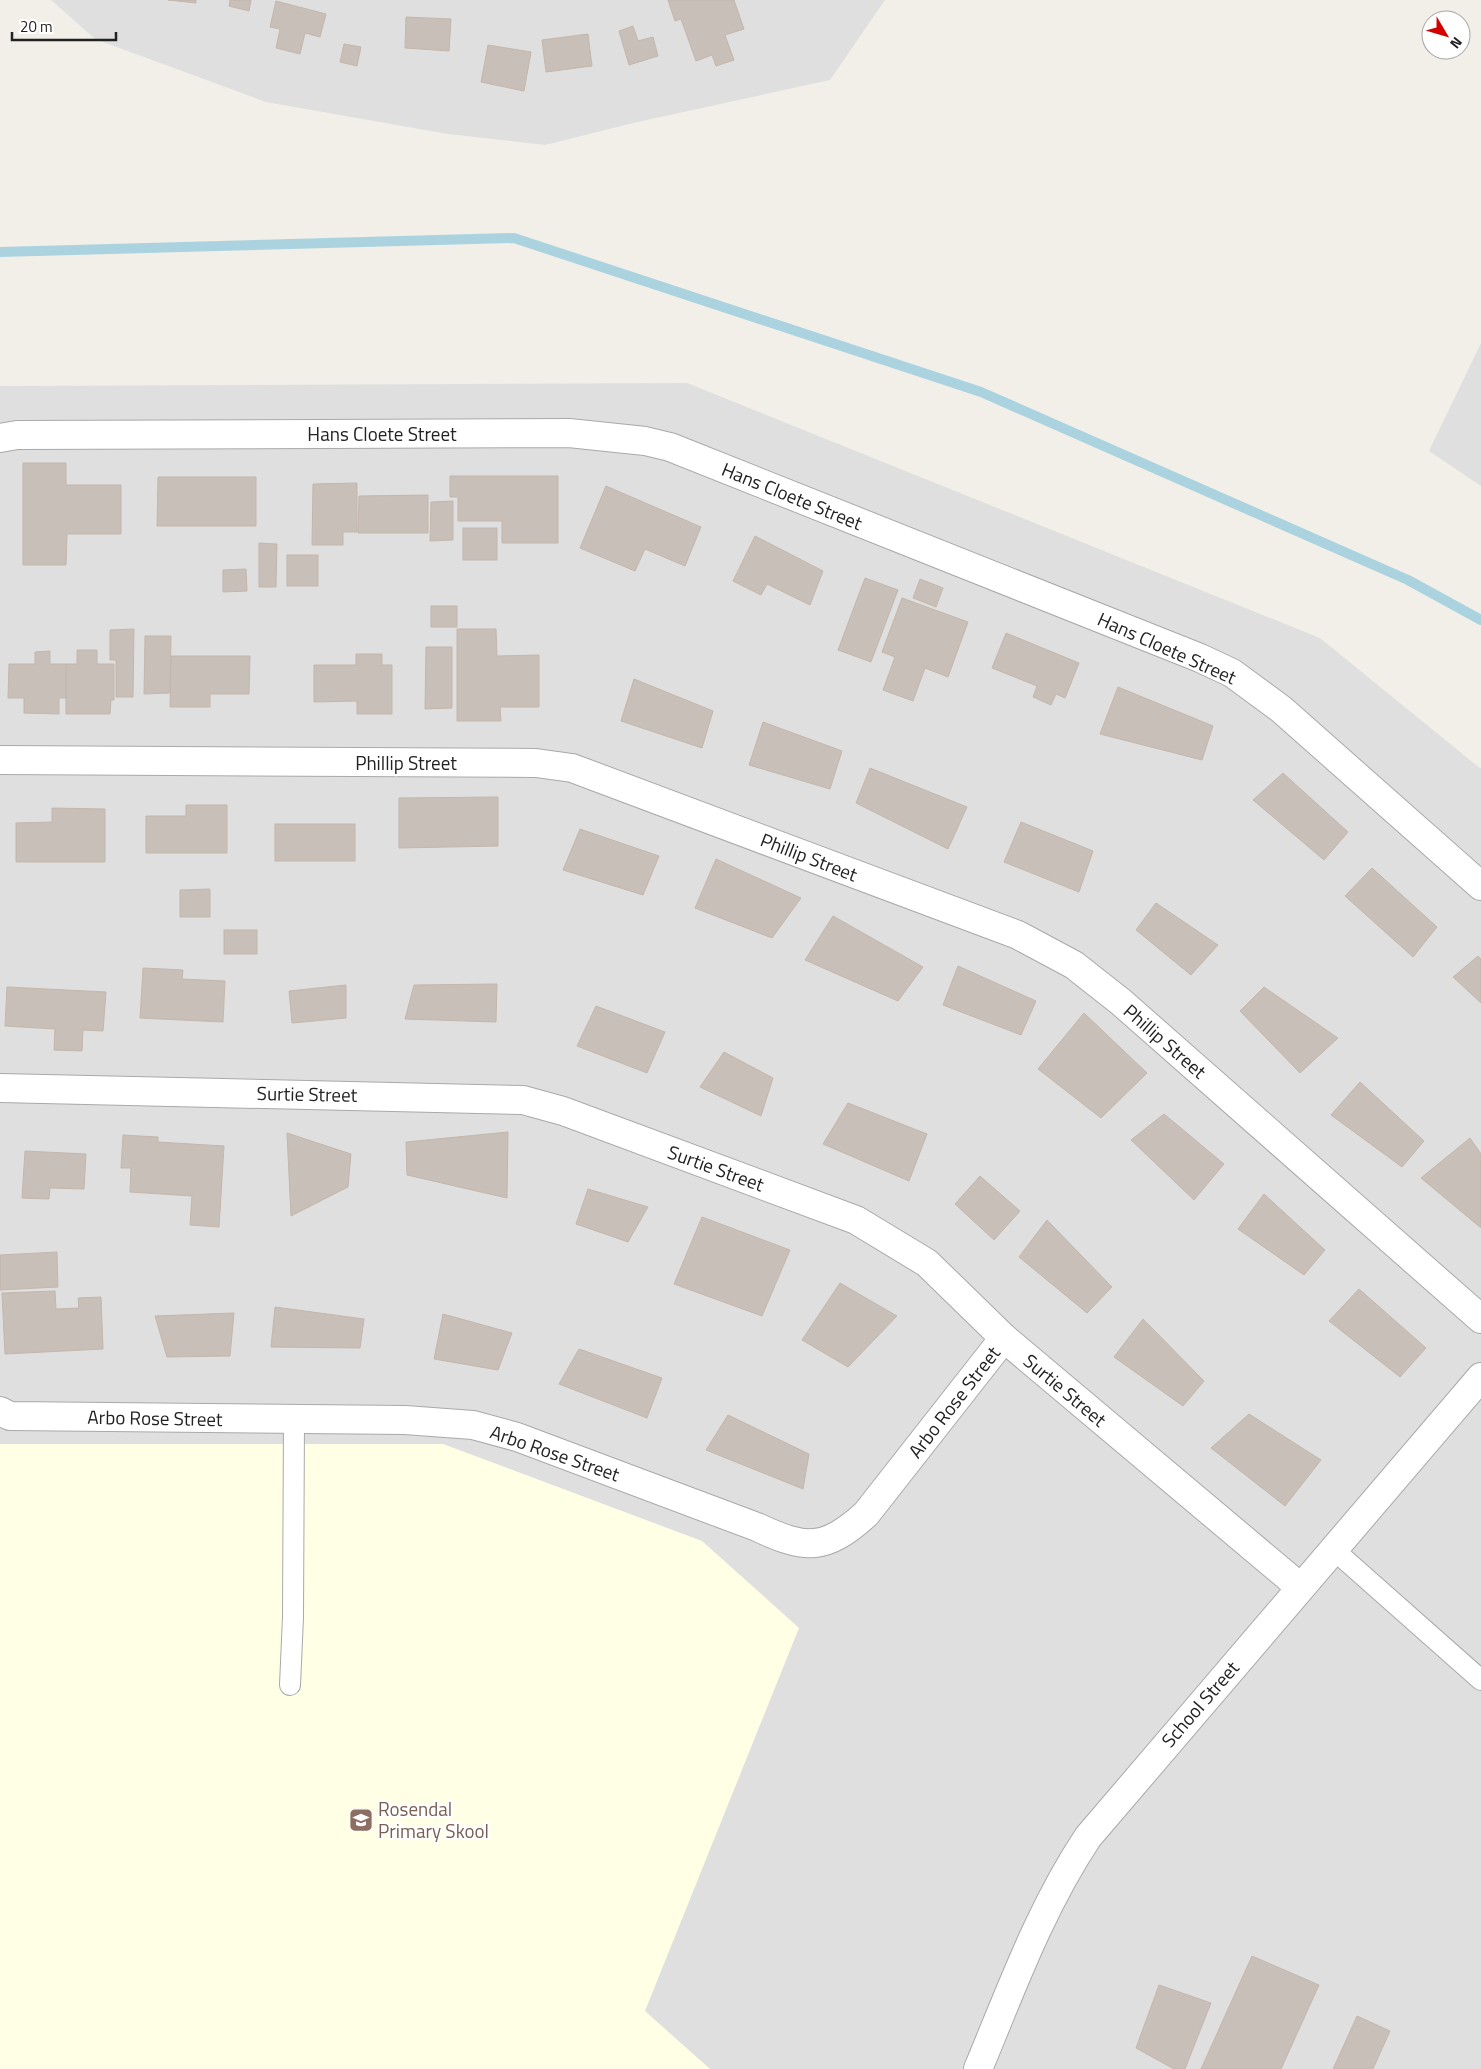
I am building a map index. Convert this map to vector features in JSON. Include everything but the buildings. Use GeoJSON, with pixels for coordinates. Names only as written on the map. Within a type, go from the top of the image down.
{"type":"FeatureCollection","features":[{"type":"Feature","properties":{"kind":"street","name":"Hans Cloete Street"},"geometry":{"type":"LineString","coordinates":[[0,438],[17,435],[569,433],[645,441],[670,447],[1200,658],[1232,673],[1281,709],[1481,886]]}},
{"type":"Feature","properties":{"kind":"street","name":"Phillip Street"},"geometry":{"type":"LineString","coordinates":[[0,760],[536,763],[572,768],[1018,935],[1074,965],[1122,1002],[1481,1319]]}},
{"type":"Feature","properties":{"kind":"street","name":"Surtie Street"},"geometry":{"type":"LineString","coordinates":[[0,1088],[523,1100],[564,1111],[856,1220],[927,1263],[1004,1338],[1300,1588]]}},
{"type":"Feature","properties":{"kind":"street","name":"Arbo Rose Street"},"geometry":{"type":"LineString","coordinates":[[0,1411],[10,1416],[405,1420],[472,1425],[517,1437],[757,1527],[784,1540],[808,1544],[830,1541],[846,1532],[866,1514],[1004,1338]]}},
{"type":"Feature","properties":{"kind":"street","name":"School Street"},"geometry":{"type":"LineString","coordinates":[[978,2069],[1047,1906],[1065,1872],[1088,1837],[1481,1377]]}},
{"type":"Feature","properties":{"kind":"lane"},"geometry":{"type":"LineString","coordinates":[[290,1685],[293,1617],[294,1419]]}},
{"type":"Feature","properties":{"kind":"lane"},"geometry":{"type":"LineString","coordinates":[[1333,1549],[1481,1680]]}},
{"type":"Feature","properties":{"kind":"shaded area"},"geometry":{"type":"Polygon","coordinates":[[[51,0],[885,0],[830,80],[633,123],[545,145],[448,134],[266,102],[95,39],[51,0]]]}},
{"type":"Feature","properties":{"kind":"shaded area"},"geometry":{"type":"Polygon","coordinates":[[[1481,343],[1481,486],[1429,451],[1481,343]]]}},
{"type":"Feature","properties":{"kind":"shaded area"},"geometry":{"type":"Polygon","coordinates":[[[687,383],[1320,638],[1481,769],[1481,2069],[0,2069],[0,386],[687,383]]]}},
{"type":"Feature","properties":{"kind":"shaded area","name":"Rosendal Primary Skool"},"geometry":{"type":"Polygon","coordinates":[[[0,1444],[443,1444],[702,1541],[799,1628],[645,2011],[710,2069],[0,2069],[0,1444]]]}},
{"type":"Feature","properties":{"kind":"waterway"},"geometry":{"type":"LineString","coordinates":[[0,252],[514,238],[981,392],[1408,580],[1481,620]]}},
{"type":"Feature","properties":{"kind":"place","name":"Rosendal Primary Skool"},"geometry":{"type":"Point","coordinates":[361,1820]}}]}
